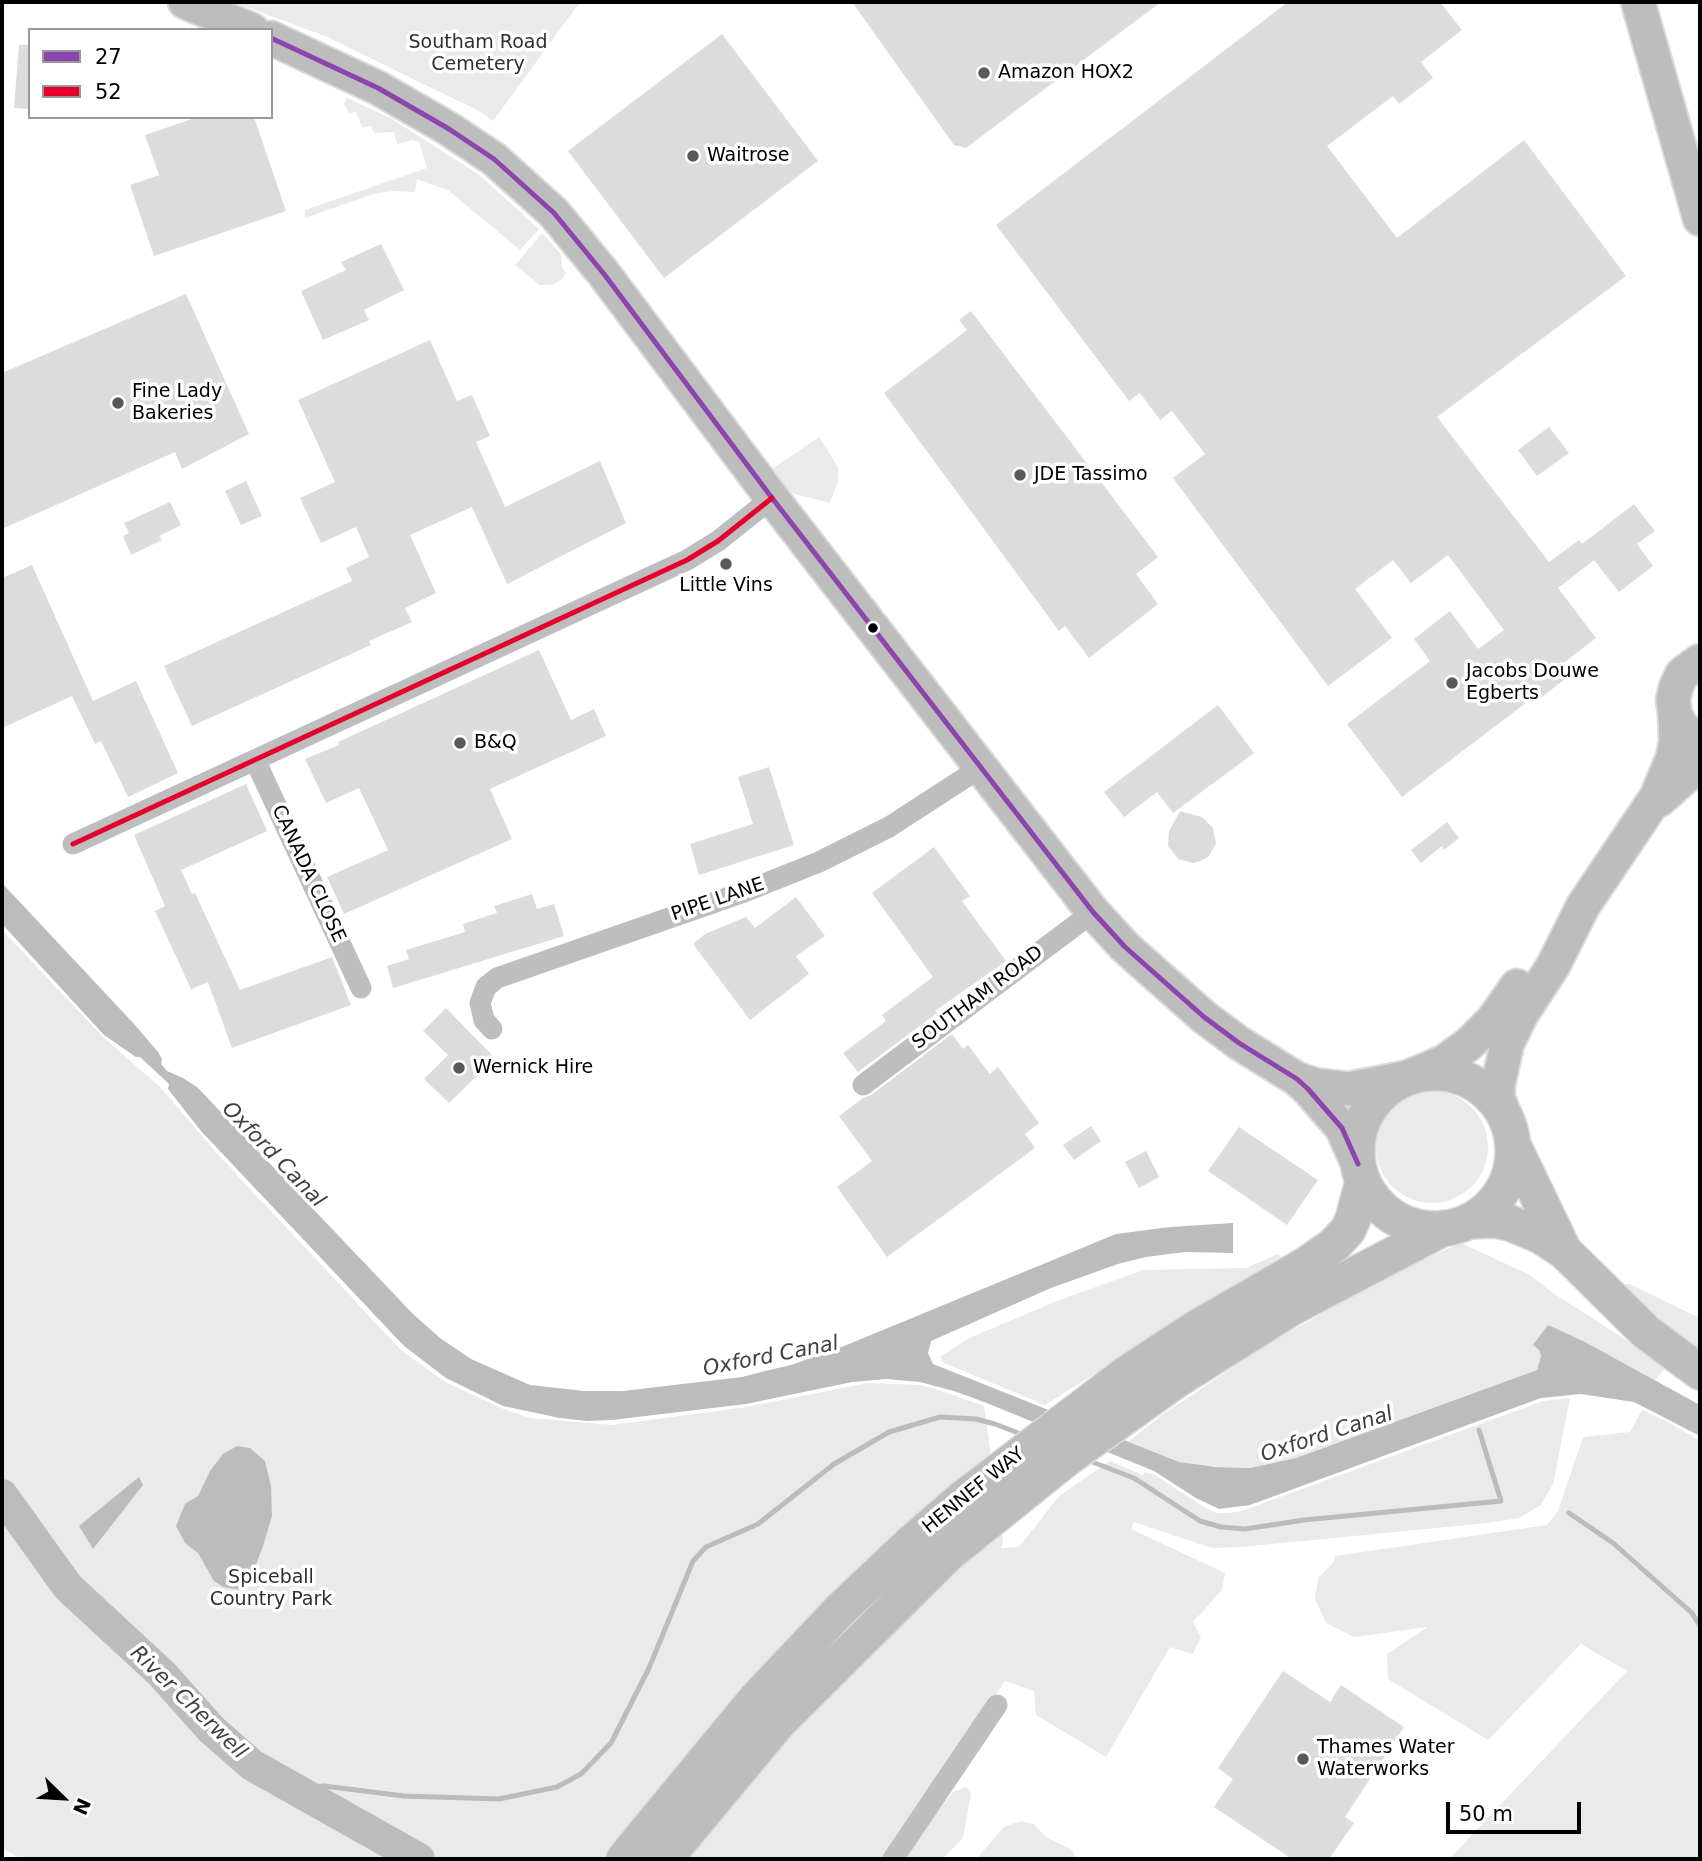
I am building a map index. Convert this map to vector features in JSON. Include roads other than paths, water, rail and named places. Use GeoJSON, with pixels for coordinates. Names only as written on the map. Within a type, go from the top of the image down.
{"type":"FeatureCollection","features":[{"type":"Feature","properties":{"kind":"highway"},"geometry":{"type":"LineString","coordinates":[[1564,1251],[1492,1098],[1475,1084],[1455,1075],[1433,1073],[1408,1077],[1387,1089],[1373,1104],[1362,1122],[1357,1143],[1360,1172],[1373,1198],[1387,1213],[1424,1228],[1495,1220],[1541,1236],[1564,1251],[1646,1332],[1700,1372]]}},
{"type":"Feature","properties":{"kind":"highway"},"geometry":{"type":"LineString","coordinates":[[1457,1225],[1484,1211],[1497,1197],[1506,1181],[1512,1163],[1509,1130]]}},
{"type":"Feature","properties":{"kind":"highway","name":"HENNEF WAY"},"geometry":{"type":"LineString","coordinates":[[624,1859],[755,1700],[840,1610],[942,1517],[1085,1404],[1165,1348],[1323,1255],[1348,1230],[1356,1211],[1360,1172]]}},
{"type":"Feature","properties":{"kind":"highway","name":"HENNEF WAY"},"geometry":{"type":"LineString","coordinates":[[665,1859],[778,1723],[948,1554],[1066,1459],[1175,1381],[1293,1307],[1457,1225]]}},
{"type":"Feature","properties":{"kind":"main road"},"geometry":{"type":"LineString","coordinates":[[185,2],[248,28]]}},
{"type":"Feature","properties":{"kind":"main road"},"geometry":{"type":"LineString","coordinates":[[1638,2],[1700,219]]}},
{"type":"Feature","properties":{"kind":"main road"},"geometry":{"type":"LineString","coordinates":[[273,39],[415,108],[494,159],[529,189],[575,236],[772,498],[1093,912],[1125,947],[1204,1017],[1239,1043],[1297,1079],[1315,1085],[1349,1089],[1408,1077],[1444,1062],[1481,1033],[1551,938],[1583,906]]}},
{"type":"Feature","properties":{"kind":"main road"},"geometry":{"type":"LineString","coordinates":[[1509,1130],[1499,1098],[1498,1085],[1507,1044],[1513,1029],[1559,956],[1583,906],[1650,809],[1663,785],[1676,741],[1673,700],[1676,687],[1691,668],[1700,647]]}},
{"type":"Feature","properties":{"kind":"main road"},"geometry":{"type":"LineString","coordinates":[[1675,714],[1681,726],[1700,740]]}},
{"type":"Feature","properties":{"kind":"main road"},"geometry":{"type":"LineString","coordinates":[[1650,809],[1700,764]]}},
{"type":"Feature","properties":{"kind":"main road"},"geometry":{"type":"LineString","coordinates":[[1297,1079],[1335,1118],[1348,1139],[1360,1172]]}},
{"type":"Feature","properties":{"kind":"street"},"geometry":{"type":"LineString","coordinates":[[73,844],[687,560],[718,541],[772,498]]}},
{"type":"Feature","properties":{"kind":"street","name":"CANADA CLOSE"},"geometry":{"type":"LineString","coordinates":[[256,760],[361,988]]}},
{"type":"Feature","properties":{"kind":"street","name":"PIPE LANE"},"geometry":{"type":"LineString","coordinates":[[492,1029],[484,1020],[480,1003],[486,988],[497,978],[744,892],[807,867],[889,827],[980,768]]}},
{"type":"Feature","properties":{"kind":"street","name":"SOUTHAM ROAD"},"geometry":{"type":"LineString","coordinates":[[863,1085],[1093,912]]}},
{"type":"Feature","properties":{"kind":"street"},"geometry":{"type":"LineString","coordinates":[[892,1859],[997,1705]]}},
{"type":"Feature","properties":{"kind":"waterway"},"geometry":{"type":"LineString","coordinates":[[295,1789],[324,1786],[404,1796],[499,1799],[557,1787],[581,1774],[611,1743],[649,1668],[693,1561],[706,1547],[758,1524],[834,1464],[889,1432],[940,1417],[976,1419],[1026,1436]]}},
{"type":"Feature","properties":{"kind":"waterway"},"geometry":{"type":"LineString","coordinates":[[1087,1460],[1134,1478],[1200,1521],[1221,1527],[1245,1529],[1304,1520],[1501,1501],[1479,1430]]}},
{"type":"Feature","properties":{"kind":"waterway","name":"River Cherwell"},"geometry":{"type":"LineString","coordinates":[[2,1495],[68,1587],[162,1674],[211,1729],[252,1765],[419,1859]]}},
{"type":"Feature","properties":{"kind":"waterway"},"geometry":{"type":"LineString","coordinates":[[1569,1513],[1613,1543],[1692,1613],[1700,1626]]}},
{"type":"Feature","properties":{"kind":"place","name":"Amazon HOX2"},"geometry":{"type":"Point","coordinates":[984,73]}},
{"type":"Feature","properties":{"kind":"place","name":"Waitrose"},"geometry":{"type":"Point","coordinates":[693,156]}},
{"type":"Feature","properties":{"kind":"place","name":"Fine Lady Bakeries"},"geometry":{"type":"Point","coordinates":[118,403]}},
{"type":"Feature","properties":{"kind":"place","name":"JDE Tassimo"},"geometry":{"type":"Point","coordinates":[1020,475]}},
{"type":"Feature","properties":{"kind":"place","name":"Little Vins"},"geometry":{"type":"Point","coordinates":[726,564]}},
{"type":"Feature","properties":{"kind":"place","name":"Jacobs Douwe Egberts"},"geometry":{"type":"Point","coordinates":[1452,683]}},
{"type":"Feature","properties":{"kind":"place","name":"B&Q"},"geometry":{"type":"Point","coordinates":[460,743]}},
{"type":"Feature","properties":{"kind":"place","name":"Wernick Hire"},"geometry":{"type":"Point","coordinates":[459,1068]}},
{"type":"Feature","properties":{"kind":"place","name":"Thames Water Waterworks"},"geometry":{"type":"Point","coordinates":[1303,1759]}},
{"type":"Feature","properties":{"kind":"park label","name":"Southam Road Cemetery"},"geometry":{"type":"Point","coordinates":[478,54]}},
{"type":"Feature","properties":{"kind":"park label","name":"Spiceball Country Park"},"geometry":{"type":"Point","coordinates":[271,1589]}},
{"type":"Feature","properties":{"kind":"water label","name":"Oxford Canal"},"geometry":{"type":"Point","coordinates":[273,1155]}},
{"type":"Feature","properties":{"kind":"water label","name":"Oxford Canal"},"geometry":{"type":"Point","coordinates":[771,1357]}},
{"type":"Feature","properties":{"kind":"water label","name":"Oxford Canal"},"geometry":{"type":"Point","coordinates":[1327,1435]}}]}
